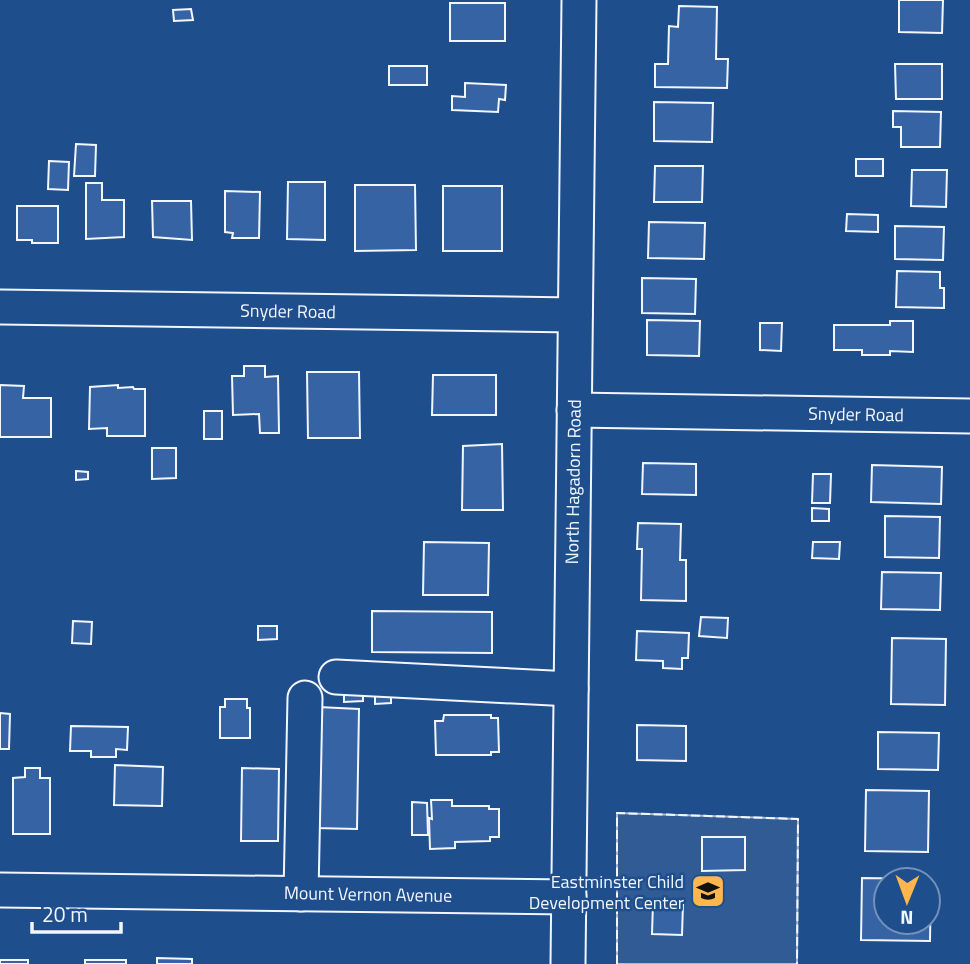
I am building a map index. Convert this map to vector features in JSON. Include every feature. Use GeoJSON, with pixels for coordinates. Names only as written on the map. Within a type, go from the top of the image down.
{"type":"FeatureCollection","features":[{"type":"Feature","properties":{"kind":"street","name":"North Hagadorn Road"},"geometry":{"type":"LineString","coordinates":[[568,964],[579,0]]}},
{"type":"Feature","properties":{"kind":"street","name":"Snyder Road"},"geometry":{"type":"LineString","coordinates":[[0,307],[575,316]]}},
{"type":"Feature","properties":{"kind":"street","name":"Snyder Road"},"geometry":{"type":"LineString","coordinates":[[574,410],[970,416]]}},
{"type":"Feature","properties":{"kind":"street"},"geometry":{"type":"LineString","coordinates":[[336,677],[571,689]]}},
{"type":"Feature","properties":{"kind":"street"},"geometry":{"type":"LineString","coordinates":[[301,894],[305,698]]}},
{"type":"Feature","properties":{"kind":"street","name":"Mount Vernon Avenue"},"geometry":{"type":"LineString","coordinates":[[0,890],[569,897]]}},
{"type":"Feature","properties":{"kind":"shaded area","name":"Eastminster Child Development Center"},"geometry":{"type":"Polygon","coordinates":[[[617,813],[798,819],[797,964],[617,964],[617,813]]]}},
{"type":"Feature","properties":{"kind":"building"},"geometry":{"type":"Polygon","coordinates":[[[899,0],[943,0],[942,33],[899,32],[899,0]]]}},
{"type":"Feature","properties":{"kind":"building"},"geometry":{"type":"Polygon","coordinates":[[[450,3],[505,3],[505,41],[450,41],[450,3]]]}},
{"type":"Feature","properties":{"kind":"building"},"geometry":{"type":"Polygon","coordinates":[[[679,6],[717,7],[716,59],[728,59],[727,88],[655,87],[655,64],[668,64],[669,26],[678,27],[679,6]]]}},
{"type":"Feature","properties":{"kind":"building"},"geometry":{"type":"Polygon","coordinates":[[[191,9],[193,20],[174,21],[173,10],[191,9]]]}},
{"type":"Feature","properties":{"kind":"building"},"geometry":{"type":"Polygon","coordinates":[[[895,64],[942,64],[942,99],[896,99],[895,64]]]}},
{"type":"Feature","properties":{"kind":"building"},"geometry":{"type":"Polygon","coordinates":[[[389,66],[427,66],[427,85],[389,85],[389,66]]]}},
{"type":"Feature","properties":{"kind":"building"},"geometry":{"type":"Polygon","coordinates":[[[465,83],[506,85],[505,100],[499,99],[498,112],[452,110],[452,96],[465,97],[465,83]]]}},
{"type":"Feature","properties":{"kind":"building"},"geometry":{"type":"Polygon","coordinates":[[[654,102],[713,103],[712,142],[654,141],[654,102]]]}},
{"type":"Feature","properties":{"kind":"building"},"geometry":{"type":"Polygon","coordinates":[[[893,111],[941,112],[940,147],[901,147],[901,127],[893,127],[893,111]]]}},
{"type":"Feature","properties":{"kind":"building"},"geometry":{"type":"Polygon","coordinates":[[[76,144],[96,145],[95,176],[74,176],[76,144]]]}},
{"type":"Feature","properties":{"kind":"building"},"geometry":{"type":"Polygon","coordinates":[[[856,159],[883,159],[883,176],[856,176],[856,159]]]}},
{"type":"Feature","properties":{"kind":"building"},"geometry":{"type":"Polygon","coordinates":[[[49,161],[69,162],[68,190],[48,189],[49,161]]]}},
{"type":"Feature","properties":{"kind":"building"},"geometry":{"type":"Polygon","coordinates":[[[655,166],[703,166],[702,202],[654,202],[655,166]]]}},
{"type":"Feature","properties":{"kind":"building"},"geometry":{"type":"Polygon","coordinates":[[[912,170],[947,170],[946,207],[911,206],[912,170]]]}},
{"type":"Feature","properties":{"kind":"building"},"geometry":{"type":"Polygon","coordinates":[[[288,182],[325,182],[325,240],[287,239],[288,182]]]}},
{"type":"Feature","properties":{"kind":"building"},"geometry":{"type":"Polygon","coordinates":[[[86,183],[102,183],[102,200],[124,200],[124,237],[86,239],[86,183]]]}},
{"type":"Feature","properties":{"kind":"building"},"geometry":{"type":"Polygon","coordinates":[[[355,185],[415,185],[416,250],[355,251],[355,185]]]}},
{"type":"Feature","properties":{"kind":"building"},"geometry":{"type":"Polygon","coordinates":[[[443,186],[502,186],[502,251],[443,251],[443,186]]]}},
{"type":"Feature","properties":{"kind":"building"},"geometry":{"type":"Polygon","coordinates":[[[225,191],[260,192],[259,238],[232,238],[233,233],[225,232],[225,191]]]}},
{"type":"Feature","properties":{"kind":"building"},"geometry":{"type":"Polygon","coordinates":[[[152,201],[191,201],[192,240],[153,237],[152,201]]]}},
{"type":"Feature","properties":{"kind":"building"},"geometry":{"type":"Polygon","coordinates":[[[17,206],[58,206],[58,243],[17,240],[17,206]]]}},
{"type":"Feature","properties":{"kind":"building"},"geometry":{"type":"Polygon","coordinates":[[[847,214],[878,215],[878,232],[846,231],[847,214]]]}},
{"type":"Feature","properties":{"kind":"building"},"geometry":{"type":"Polygon","coordinates":[[[649,222],[705,223],[704,259],[648,258],[649,222]]]}},
{"type":"Feature","properties":{"kind":"building"},"geometry":{"type":"Polygon","coordinates":[[[895,226],[944,227],[943,260],[895,259],[895,226]]]}},
{"type":"Feature","properties":{"kind":"building"},"geometry":{"type":"Polygon","coordinates":[[[897,271],[940,272],[940,288],[944,288],[944,308],[896,307],[897,271]]]}},
{"type":"Feature","properties":{"kind":"building"},"geometry":{"type":"Polygon","coordinates":[[[642,278],[696,279],[695,314],[642,313],[642,278]]]}},
{"type":"Feature","properties":{"kind":"building"},"geometry":{"type":"Polygon","coordinates":[[[647,320],[700,321],[699,356],[647,355],[647,320]]]}},
{"type":"Feature","properties":{"kind":"building"},"geometry":{"type":"Polygon","coordinates":[[[890,321],[913,321],[913,352],[890,351],[890,355],[862,355],[862,350],[834,350],[834,325],[890,325],[890,321]]]}},
{"type":"Feature","properties":{"kind":"building"},"geometry":{"type":"Polygon","coordinates":[[[760,323],[782,323],[781,351],[760,350],[760,323]]]}},
{"type":"Feature","properties":{"kind":"building"},"geometry":{"type":"Polygon","coordinates":[[[244,366],[265,366],[265,377],[278,376],[279,433],[260,433],[259,414],[233,415],[232,376],[244,376],[244,366]]]}},
{"type":"Feature","properties":{"kind":"building"},"geometry":{"type":"Polygon","coordinates":[[[307,372],[359,372],[360,438],[308,438],[307,372]]]}},
{"type":"Feature","properties":{"kind":"building"},"geometry":{"type":"Polygon","coordinates":[[[433,375],[496,375],[496,415],[432,415],[433,375]]]}},
{"type":"Feature","properties":{"kind":"building"},"geometry":{"type":"Polygon","coordinates":[[[0,385],[24,386],[23,398],[51,398],[51,437],[0,437],[0,385]]]}},
{"type":"Feature","properties":{"kind":"building"},"geometry":{"type":"Polygon","coordinates":[[[118,385],[118,388],[145,389],[145,436],[107,436],[107,428],[89,429],[90,387],[118,385]]]}},
{"type":"Feature","properties":{"kind":"building"},"geometry":{"type":"Polygon","coordinates":[[[204,411],[222,411],[222,439],[204,439],[204,411]]]}},
{"type":"Feature","properties":{"kind":"building"},"geometry":{"type":"Polygon","coordinates":[[[502,444],[503,510],[462,510],[463,446],[502,444]]]}},
{"type":"Feature","properties":{"kind":"building"},"geometry":{"type":"Polygon","coordinates":[[[152,448],[176,448],[176,478],[152,479],[152,448]]]}},
{"type":"Feature","properties":{"kind":"building"},"geometry":{"type":"Polygon","coordinates":[[[643,463],[696,464],[696,495],[642,494],[643,463]]]}},
{"type":"Feature","properties":{"kind":"building"},"geometry":{"type":"Polygon","coordinates":[[[872,465],[942,467],[941,504],[871,502],[872,465]]]}},
{"type":"Feature","properties":{"kind":"building"},"geometry":{"type":"Polygon","coordinates":[[[76,471],[88,472],[88,479],[76,480],[76,471]]]}},
{"type":"Feature","properties":{"kind":"building"},"geometry":{"type":"Polygon","coordinates":[[[813,474],[831,474],[830,503],[812,503],[813,474]]]}},
{"type":"Feature","properties":{"kind":"building"},"geometry":{"type":"Polygon","coordinates":[[[812,508],[829,509],[829,521],[812,521],[812,508]]]}},
{"type":"Feature","properties":{"kind":"building"},"geometry":{"type":"Polygon","coordinates":[[[885,516],[940,517],[939,558],[885,557],[885,516]]]}},
{"type":"Feature","properties":{"kind":"building"},"geometry":{"type":"Polygon","coordinates":[[[638,523],[681,524],[680,560],[686,560],[686,601],[641,600],[642,549],[637,549],[638,523]]]}},
{"type":"Feature","properties":{"kind":"building"},"geometry":{"type":"Polygon","coordinates":[[[424,542],[489,543],[488,595],[423,595],[424,542]]]}},
{"type":"Feature","properties":{"kind":"building"},"geometry":{"type":"Polygon","coordinates":[[[813,542],[840,542],[839,559],[812,558],[813,542]]]}},
{"type":"Feature","properties":{"kind":"building"},"geometry":{"type":"Polygon","coordinates":[[[882,572],[941,573],[940,610],[881,609],[882,572]]]}},
{"type":"Feature","properties":{"kind":"building"},"geometry":{"type":"Polygon","coordinates":[[[372,611],[492,612],[492,653],[372,652],[372,611]]]}},
{"type":"Feature","properties":{"kind":"building"},"geometry":{"type":"Polygon","coordinates":[[[701,617],[728,618],[727,638],[699,636],[701,617]]]}},
{"type":"Feature","properties":{"kind":"building"},"geometry":{"type":"Polygon","coordinates":[[[73,621],[92,622],[91,644],[72,643],[73,621]]]}},
{"type":"Feature","properties":{"kind":"building"},"geometry":{"type":"Polygon","coordinates":[[[258,626],[277,626],[277,639],[258,640],[258,626]]]}},
{"type":"Feature","properties":{"kind":"building"},"geometry":{"type":"Polygon","coordinates":[[[637,631],[689,633],[688,658],[682,658],[682,669],[663,668],[663,661],[636,660],[637,631]]]}},
{"type":"Feature","properties":{"kind":"building"},"geometry":{"type":"Polygon","coordinates":[[[892,638],[946,639],[945,705],[891,704],[892,638]]]}},
{"type":"Feature","properties":{"kind":"building"},"geometry":{"type":"Polygon","coordinates":[[[344,687],[363,687],[363,701],[344,702],[344,687]]]}},
{"type":"Feature","properties":{"kind":"building"},"geometry":{"type":"Polygon","coordinates":[[[375,693],[391,693],[391,703],[375,704],[375,693]]]}},
{"type":"Feature","properties":{"kind":"building"},"geometry":{"type":"Polygon","coordinates":[[[225,699],[247,699],[247,708],[250,708],[250,738],[220,738],[220,707],[225,707],[225,699]]]}},
{"type":"Feature","properties":{"kind":"building"},"geometry":{"type":"Polygon","coordinates":[[[318,707],[359,709],[357,829],[315,828],[318,707]]]}},
{"type":"Feature","properties":{"kind":"building"},"geometry":{"type":"Polygon","coordinates":[[[0,713],[10,714],[9,749],[0,749],[0,713]]]}},
{"type":"Feature","properties":{"kind":"building"},"geometry":{"type":"Polygon","coordinates":[[[444,715],[491,715],[491,718],[498,718],[499,752],[491,752],[491,755],[436,755],[435,721],[443,721],[444,715]]]}},
{"type":"Feature","properties":{"kind":"building"},"geometry":{"type":"Polygon","coordinates":[[[637,725],[686,726],[686,761],[637,760],[637,725]]]}},
{"type":"Feature","properties":{"kind":"building"},"geometry":{"type":"Polygon","coordinates":[[[71,726],[128,727],[127,750],[116,749],[116,757],[91,757],[91,751],[70,751],[71,726]]]}},
{"type":"Feature","properties":{"kind":"building"},"geometry":{"type":"Polygon","coordinates":[[[878,732],[939,733],[938,770],[878,769],[878,732]]]}},
{"type":"Feature","properties":{"kind":"building"},"geometry":{"type":"Polygon","coordinates":[[[115,765],[163,767],[162,806],[114,805],[115,765]]]}},
{"type":"Feature","properties":{"kind":"building"},"geometry":{"type":"Polygon","coordinates":[[[25,768],[40,768],[40,778],[50,778],[50,834],[13,834],[13,778],[25,777],[25,768]]]}},
{"type":"Feature","properties":{"kind":"building"},"geometry":{"type":"Polygon","coordinates":[[[242,768],[279,769],[278,841],[241,841],[242,768]]]}},
{"type":"Feature","properties":{"kind":"building"},"geometry":{"type":"Polygon","coordinates":[[[866,790],[929,791],[928,852],[865,851],[866,790]]]}},
{"type":"Feature","properties":{"kind":"building"},"geometry":{"type":"Polygon","coordinates":[[[431,800],[452,800],[452,806],[489,806],[489,809],[499,809],[499,837],[490,837],[490,841],[455,842],[455,848],[430,849],[431,800]]]}},
{"type":"Feature","properties":{"kind":"building"},"geometry":{"type":"Polygon","coordinates":[[[412,802],[427,803],[428,835],[412,835],[412,802]]]}},
{"type":"Feature","properties":{"kind":"building"},"geometry":{"type":"Polygon","coordinates":[[[702,837],[745,837],[745,870],[702,871],[702,837]]]}},
{"type":"Feature","properties":{"kind":"building"},"geometry":{"type":"Polygon","coordinates":[[[862,878],[872,878],[872,936],[930,936],[930,941],[861,940],[862,878]]]}},
{"type":"Feature","properties":{"kind":"building"},"geometry":{"type":"Polygon","coordinates":[[[653,903],[683,904],[682,935],[652,934],[653,903]]]}},
{"type":"Feature","properties":{"kind":"building"},"geometry":{"type":"Polygon","coordinates":[[[157,958],[192,959],[192,964],[157,964],[157,958]]]}},
{"type":"Feature","properties":{"kind":"building"},"geometry":{"type":"Polygon","coordinates":[[[0,960],[28,960],[28,964],[0,964],[0,960]]]}},
{"type":"Feature","properties":{"kind":"building"},"geometry":{"type":"Polygon","coordinates":[[[85,960],[126,960],[126,964],[85,964],[85,960]]]}},
{"type":"Feature","properties":{"kind":"fence"},"geometry":{"type":"LineString","coordinates":[[617,964],[617,813],[798,819],[797,964]]}},
{"type":"Feature","properties":{"kind":"place","name":"Eastminster Child Development Center"},"geometry":{"type":"Point","coordinates":[708,891]}}]}
